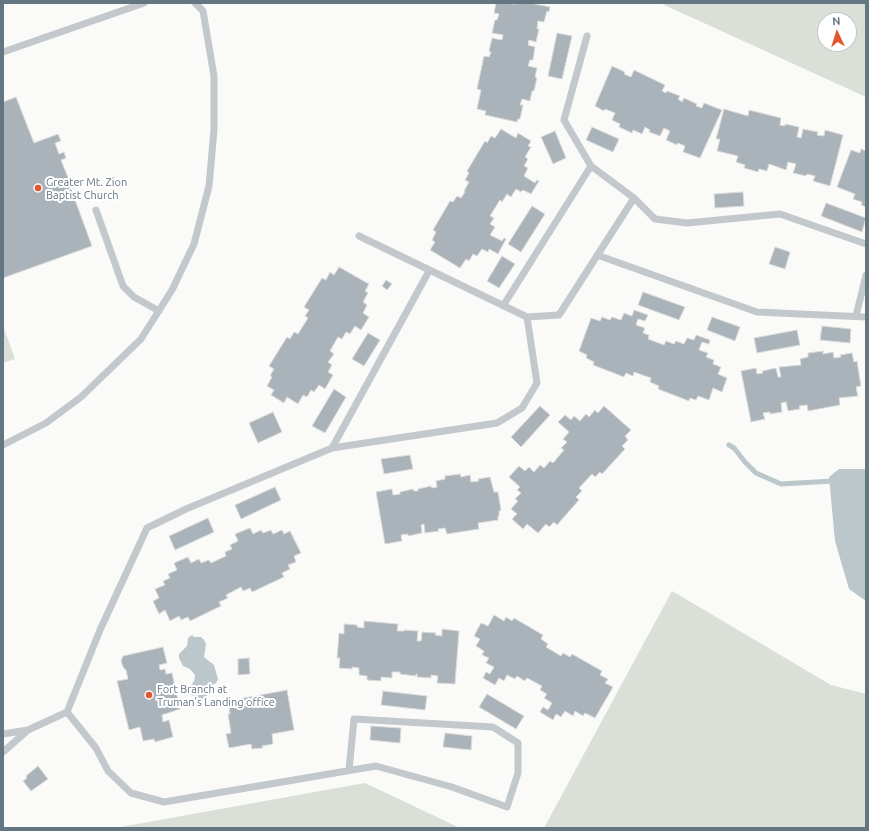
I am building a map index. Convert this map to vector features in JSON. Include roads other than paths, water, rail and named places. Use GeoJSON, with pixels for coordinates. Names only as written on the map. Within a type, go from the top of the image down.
{"type":"FeatureCollection","features":[{"type":"Feature","properties":{"kind":"lane"},"geometry":{"type":"LineString","coordinates":[[3,52],[144,3]]}},
{"type":"Feature","properties":{"kind":"lane"},"geometry":{"type":"LineString","coordinates":[[3,445],[46,423],[81,397],[141,339],[172,290],[194,244],[208,186],[214,130],[214,76],[203,11],[195,3]]}},
{"type":"Feature","properties":{"kind":"lane"},"geometry":{"type":"LineString","coordinates":[[587,36],[564,120],[591,166],[634,198],[655,219],[687,223],[780,214],[866,244]]}},
{"type":"Feature","properties":{"kind":"lane"},"geometry":{"type":"LineString","coordinates":[[503,306],[591,166]]}},
{"type":"Feature","properties":{"kind":"lane"},"geometry":{"type":"LineString","coordinates":[[360,236],[429,271],[527,317],[559,315],[634,198]]}},
{"type":"Feature","properties":{"kind":"lane"},"geometry":{"type":"LineString","coordinates":[[96,210],[124,286],[134,297],[159,311]]}},
{"type":"Feature","properties":{"kind":"lane"},"geometry":{"type":"LineString","coordinates":[[597,256],[757,312],[866,317]]}},
{"type":"Feature","properties":{"kind":"lane"},"geometry":{"type":"LineString","coordinates":[[332,448],[429,271]]}},
{"type":"Feature","properties":{"kind":"lane"},"geometry":{"type":"LineString","coordinates":[[856,316],[866,275]]}},
{"type":"Feature","properties":{"kind":"lane"},"geometry":{"type":"LineString","coordinates":[[3,734],[28,730],[67,712],[100,630],[147,528],[186,509],[332,448],[496,423],[522,408],[537,384],[527,317]]}},
{"type":"Feature","properties":{"kind":"lane"},"geometry":{"type":"LineString","coordinates":[[67,712],[96,748],[108,771],[131,793],[164,802],[376,766],[452,787],[507,807],[518,773],[518,743],[493,727],[354,719],[349,770]]}},
{"type":"Feature","properties":{"kind":"lane"},"geometry":{"type":"LineString","coordinates":[[3,752],[28,730]]}},
{"type":"Feature","properties":{"kind":"waterway"},"geometry":{"type":"LineString","coordinates":[[729,445],[734,448],[756,473],[781,484],[835,482]]}},
{"type":"Feature","properties":{"kind":"place","name":"Greater Mt. Zion Baptist Church"},"geometry":{"type":"Point","coordinates":[38,188]}},
{"type":"Feature","properties":{"kind":"place","name":"Fort Branch at Truman's Landing office"},"geometry":{"type":"Point","coordinates":[149,695]}}]}
